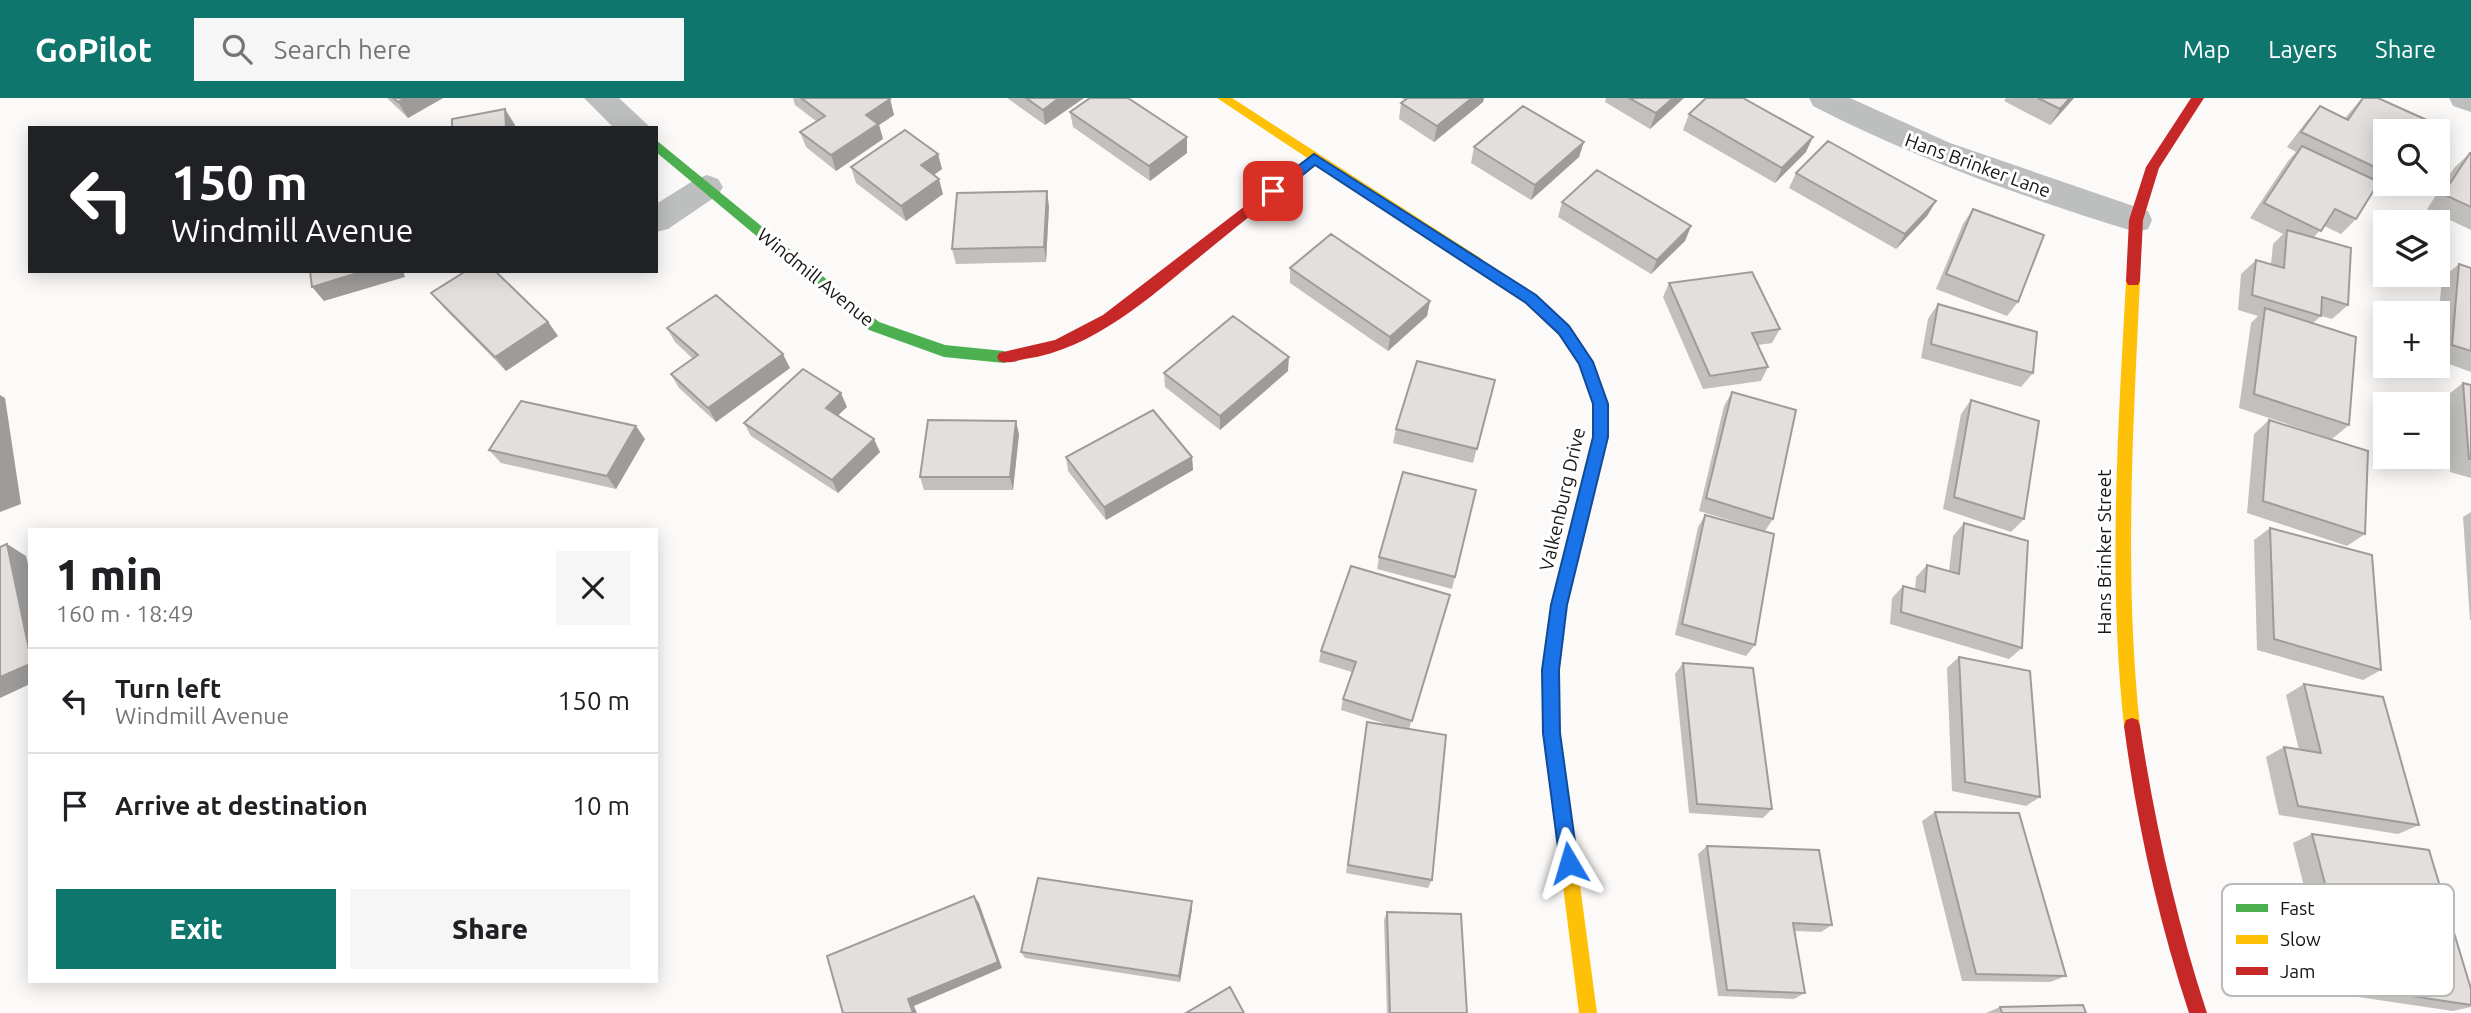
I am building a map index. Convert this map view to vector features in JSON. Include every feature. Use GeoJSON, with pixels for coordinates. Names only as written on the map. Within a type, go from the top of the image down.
{"type":"FeatureCollection","features":[{"type":"Feature","properties":{"kind":"street"},"geometry":{"type":"LineString","coordinates":[[599,98],[633,126]]}},
{"type":"Feature","properties":{"kind":"street","name":"Valkenburg Drive"},"geometry":{"type":"LineString","coordinates":[[1223,98],[1531,299],[1564,330],[1586,362],[1601,404],[1600,437],[1559,605],[1551,670],[1552,733],[1588,1013]]}},
{"type":"Feature","properties":{"kind":"street","name":"Hans Brinker Lane"},"geometry":{"type":"LineString","coordinates":[[1824,98],[1912,142],[2011,179],[2136,220]]}},
{"type":"Feature","properties":{"kind":"street","name":"Hans Brinker Street"},"geometry":{"type":"LineString","coordinates":[[2198,98],[2187,111],[2153,167],[2136,220],[2124,476],[2125,676],[2153,863],[2173,941],[2198,1013]]}},
{"type":"Feature","properties":{"kind":"street"},"geometry":{"type":"LineString","coordinates":[[2464,98],[2471,101]]}},
{"type":"Feature","properties":{"kind":"street","name":"Windmill Avenue"},"geometry":{"type":"LineString","coordinates":[[658,147],[874,326],[916,345],[952,353],[1017,356],[1063,344],[1108,322],[1314,158]]}},
{"type":"Feature","properties":{"kind":"street"},"geometry":{"type":"LineString","coordinates":[[658,219],[707,187]]}},
{"type":"Feature","properties":{"kind":"building"},"geometry":{"type":"Polygon","coordinates":[[[801,98],[890,99],[866,115],[878,124],[831,155],[800,132],[825,116],[801,98]]]}},
{"type":"Feature","properties":{"kind":"building"},"geometry":{"type":"Polygon","coordinates":[[[1026,98],[1059,98],[1043,110],[1026,98]]]}},
{"type":"Feature","properties":{"kind":"building"},"geometry":{"type":"Polygon","coordinates":[[[1090,98],[1128,98],[1187,137],[1149,166],[1070,112],[1090,98]]]}},
{"type":"Feature","properties":{"kind":"building"},"geometry":{"type":"Polygon","coordinates":[[[1408,98],[1472,98],[1437,126],[1401,103],[1408,98]]]}},
{"type":"Feature","properties":{"kind":"building"},"geometry":{"type":"Polygon","coordinates":[[[1629,98],[1673,98],[1656,113],[1629,98]]]}},
{"type":"Feature","properties":{"kind":"building"},"geometry":{"type":"Polygon","coordinates":[[[1706,98],[1743,98],[1813,137],[1782,168],[1689,114],[1706,98]]]}},
{"type":"Feature","properties":{"kind":"building"},"geometry":{"type":"Polygon","coordinates":[[[2038,98],[2070,98],[2060,109],[2038,98]]]}},
{"type":"Feature","properties":{"kind":"building"},"geometry":{"type":"Polygon","coordinates":[[[2363,98],[2378,98],[2425,119],[2373,119],[2373,166],[2301,132],[2320,106],[2348,120],[2363,98]]]}},
{"type":"Feature","properties":{"kind":"building"},"geometry":{"type":"Polygon","coordinates":[[[1523,106],[1584,142],[1535,185],[1474,147],[1523,106]]]}},
{"type":"Feature","properties":{"kind":"building"},"geometry":{"type":"Polygon","coordinates":[[[505,109],[506,126],[452,126],[452,119],[505,109]]]}},
{"type":"Feature","properties":{"kind":"building"},"geometry":{"type":"Polygon","coordinates":[[[905,130],[938,154],[921,165],[939,179],[901,206],[851,167],[905,130]]]}},
{"type":"Feature","properties":{"kind":"building"},"geometry":{"type":"Polygon","coordinates":[[[1828,141],[1936,201],[1905,234],[1796,173],[1828,141]]]}},
{"type":"Feature","properties":{"kind":"building"},"geometry":{"type":"Polygon","coordinates":[[[2302,146],[2373,179],[2373,192],[2356,219],[2335,209],[2321,231],[2264,203],[2302,146]]]}},
{"type":"Feature","properties":{"kind":"building"},"geometry":{"type":"Polygon","coordinates":[[[2471,153],[2471,207],[2447,196],[2450,196],[2450,183],[2471,153]]]}},
{"type":"Feature","properties":{"kind":"building"},"geometry":{"type":"Polygon","coordinates":[[[1597,170],[1691,226],[1657,260],[1562,202],[1597,170]]]}},
{"type":"Feature","properties":{"kind":"building"},"geometry":{"type":"Polygon","coordinates":[[[1047,191],[1044,247],[952,249],[957,193],[1047,191]]]}},
{"type":"Feature","properties":{"kind":"building"},"geometry":{"type":"Polygon","coordinates":[[[1973,209],[2044,235],[2018,302],[1946,274],[1973,209]]]}},
{"type":"Feature","properties":{"kind":"building"},"geometry":{"type":"Polygon","coordinates":[[[2287,230],[2351,248],[2348,305],[2322,297],[2321,316],[2252,295],[2256,260],[2284,268],[2287,230]]]}},
{"type":"Feature","properties":{"kind":"building"},"geometry":{"type":"Polygon","coordinates":[[[1331,234],[1430,301],[1390,337],[1290,268],[1331,234]]]}},
{"type":"Feature","properties":{"kind":"building"},"geometry":{"type":"Polygon","coordinates":[[[2459,264],[2471,268],[2471,351],[2452,345],[2459,264]]]}},
{"type":"Feature","properties":{"kind":"building"},"geometry":{"type":"Polygon","coordinates":[[[1752,272],[1780,329],[1752,333],[1768,367],[1710,376],[1669,283],[1752,272]]]}},
{"type":"Feature","properties":{"kind":"building"},"geometry":{"type":"Polygon","coordinates":[[[310,273],[358,273],[312,287],[310,273]]]}},
{"type":"Feature","properties":{"kind":"building"},"geometry":{"type":"Polygon","coordinates":[[[463,273],[497,273],[548,322],[495,357],[431,293],[463,273]]]}},
{"type":"Feature","properties":{"kind":"building"},"geometry":{"type":"Polygon","coordinates":[[[716,295],[783,354],[708,408],[671,374],[698,355],[667,328],[716,295]]]}},
{"type":"Feature","properties":{"kind":"building"},"geometry":{"type":"Polygon","coordinates":[[[1938,304],[2037,332],[2033,373],[1931,344],[1938,304]]]}},
{"type":"Feature","properties":{"kind":"building"},"geometry":{"type":"Polygon","coordinates":[[[2265,308],[2356,337],[2349,425],[2254,394],[2265,308]]]}},
{"type":"Feature","properties":{"kind":"building"},"geometry":{"type":"Polygon","coordinates":[[[1233,316],[1289,357],[1220,416],[1164,373],[1233,316]]]}},
{"type":"Feature","properties":{"kind":"building"},"geometry":{"type":"Polygon","coordinates":[[[1417,361],[1495,380],[1477,449],[1396,429],[1417,361]]]}},
{"type":"Feature","properties":{"kind":"building"},"geometry":{"type":"Polygon","coordinates":[[[803,369],[841,393],[826,408],[874,439],[832,480],[744,423],[803,369]]]}},
{"type":"Feature","properties":{"kind":"building"},"geometry":{"type":"Polygon","coordinates":[[[2463,383],[2471,385],[2471,459],[2469,459],[2463,383]]]}},
{"type":"Feature","properties":{"kind":"building"},"geometry":{"type":"Polygon","coordinates":[[[1732,392],[1796,410],[1773,519],[1706,498],[1732,392]]]}},
{"type":"Feature","properties":{"kind":"building"},"geometry":{"type":"Polygon","coordinates":[[[1971,400],[2039,421],[2024,519],[1954,497],[1971,400]]]}},
{"type":"Feature","properties":{"kind":"building"},"geometry":{"type":"Polygon","coordinates":[[[521,401],[636,426],[607,476],[489,450],[521,401]]]}},
{"type":"Feature","properties":{"kind":"building"},"geometry":{"type":"Polygon","coordinates":[[[1153,410],[1192,457],[1104,507],[1066,457],[1153,410]]]}},
{"type":"Feature","properties":{"kind":"building"},"geometry":{"type":"Polygon","coordinates":[[[928,420],[1016,421],[1010,477],[920,477],[928,420]]]}},
{"type":"Feature","properties":{"kind":"building"},"geometry":{"type":"Polygon","coordinates":[[[2269,420],[2368,451],[2365,534],[2263,501],[2269,420]]]}},
{"type":"Feature","properties":{"kind":"building"},"geometry":{"type":"Polygon","coordinates":[[[1403,472],[1476,490],[1455,577],[1379,557],[1403,472]]]}},
{"type":"Feature","properties":{"kind":"building"},"geometry":{"type":"Polygon","coordinates":[[[1705,515],[1774,534],[1755,645],[1682,624],[1705,515]]]}},
{"type":"Feature","properties":{"kind":"building"},"geometry":{"type":"Polygon","coordinates":[[[1964,523],[2028,541],[2022,648],[1901,612],[1903,586],[1925,592],[1927,565],[1959,574],[1964,523]]]}},
{"type":"Feature","properties":{"kind":"building"},"geometry":{"type":"Polygon","coordinates":[[[2270,528],[2372,555],[2381,670],[2274,639],[2270,528]]]}},
{"type":"Feature","properties":{"kind":"building"},"geometry":{"type":"Polygon","coordinates":[[[7,544],[28,644],[28,665],[0,677],[0,547],[7,544]]]}},
{"type":"Feature","properties":{"kind":"building"},"geometry":{"type":"Polygon","coordinates":[[[1351,566],[1450,595],[1412,721],[1343,699],[1356,662],[1321,651],[1351,566]]]}},
{"type":"Feature","properties":{"kind":"building"},"geometry":{"type":"Polygon","coordinates":[[[1959,657],[2030,671],[2040,797],[1965,782],[1959,657]]]}},
{"type":"Feature","properties":{"kind":"building"},"geometry":{"type":"Polygon","coordinates":[[[1683,663],[1753,668],[1772,809],[1697,804],[1683,663]]]}},
{"type":"Feature","properties":{"kind":"building"},"geometry":{"type":"Polygon","coordinates":[[[2304,684],[2383,697],[2419,825],[2298,806],[2284,747],[2321,753],[2304,684]]]}},
{"type":"Feature","properties":{"kind":"building"},"geometry":{"type":"Polygon","coordinates":[[[1367,722],[1446,735],[1432,880],[1348,865],[1367,722]]]}},
{"type":"Feature","properties":{"kind":"building"},"geometry":{"type":"Polygon","coordinates":[[[1935,812],[2019,813],[2066,976],[1976,974],[1935,812]]]}},
{"type":"Feature","properties":{"kind":"building"},"geometry":{"type":"Polygon","coordinates":[[[2312,834],[2429,850],[2439,884],[2325,884],[2312,834]]]}},
{"type":"Feature","properties":{"kind":"building"},"geometry":{"type":"Polygon","coordinates":[[[1707,846],[1819,850],[1832,925],[1793,923],[1805,993],[1727,990],[1707,846]]]}},
{"type":"Feature","properties":{"kind":"building"},"geometry":{"type":"Polygon","coordinates":[[[1038,878],[1192,901],[1179,976],[1021,952],[1038,878]]]}},
{"type":"Feature","properties":{"kind":"building"},"geometry":{"type":"Polygon","coordinates":[[[974,896],[998,962],[908,999],[913,1013],[843,1013],[827,956],[974,896]]]}},
{"type":"Feature","properties":{"kind":"building"},"geometry":{"type":"Polygon","coordinates":[[[1387,912],[1461,914],[1467,1013],[1390,1013],[1387,912]]]}},
{"type":"Feature","properties":{"kind":"building"},"geometry":{"type":"Polygon","coordinates":[[[2454,933],[2471,989],[2471,1005],[2412,996],[2454,996],[2454,933]]]}},
{"type":"Feature","properties":{"kind":"building"},"geometry":{"type":"Polygon","coordinates":[[[1230,987],[1244,1013],[1186,1013],[1230,987]]]}},
{"type":"Feature","properties":{"kind":"building"},"geometry":{"type":"Polygon","coordinates":[[[2083,1005],[2086,1013],[2002,1013],[2000,1007],[2083,1005]]]}},
{"type":"Feature","properties":{"kind":"traffic: fast"},"geometry":{"type":"LineString","coordinates":[[658,147],[874,326],[944,351],[1004,357]]}},
{"type":"Feature","properties":{"kind":"traffic: fast"},"geometry":{"type":"LineString","coordinates":[[1477,263],[1531,299],[1564,330],[1586,362],[1601,404],[1600,437],[1559,605],[1551,670],[1552,735]]}},
{"type":"Feature","properties":{"kind":"traffic: slow"},"geometry":{"type":"LineString","coordinates":[[1223,98],[1477,263]]}},
{"type":"Feature","properties":{"kind":"traffic: slow"},"geometry":{"type":"LineString","coordinates":[[2132,726],[2126,672],[2122,561],[2133,281]]}},
{"type":"Feature","properties":{"kind":"traffic: slow"},"geometry":{"type":"LineString","coordinates":[[1552,735],[1588,1013]]}},
{"type":"Feature","properties":{"kind":"traffic: jam"},"geometry":{"type":"LineString","coordinates":[[2133,281],[2136,220],[2153,167],[2198,98]]}},
{"type":"Feature","properties":{"kind":"traffic: jam"},"geometry":{"type":"LineString","coordinates":[[1004,357],[1059,345],[1108,319],[1153,287],[1314,158]]}},
{"type":"Feature","properties":{"kind":"traffic: jam"},"geometry":{"type":"LineString","coordinates":[[2132,726],[2158,871],[2198,1013]]}},
{"type":"Feature","properties":{"kind":"route"},"geometry":{"type":"LineString","coordinates":[[1273,191],[1314,158],[1531,299],[1564,330],[1586,362],[1601,404],[1600,437],[1559,605],[1551,670],[1552,733],[1569,863]]}}]}
